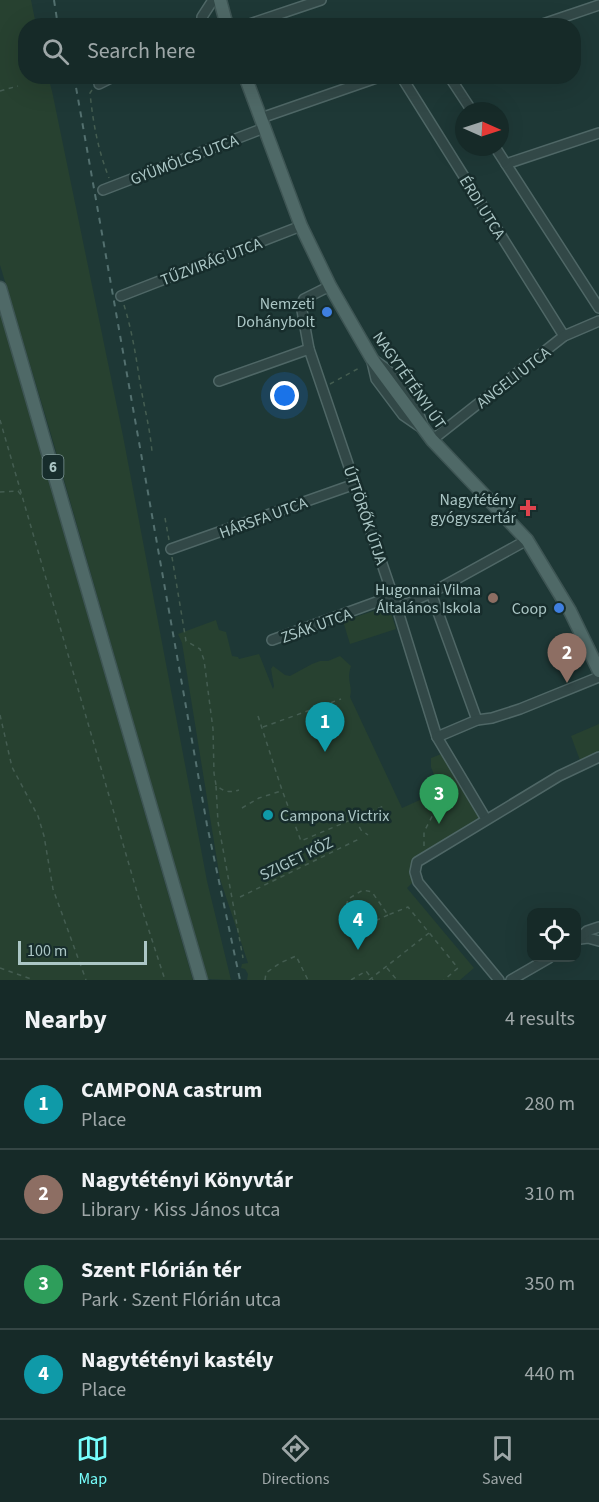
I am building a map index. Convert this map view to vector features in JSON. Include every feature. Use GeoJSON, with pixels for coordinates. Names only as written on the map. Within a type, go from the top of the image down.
{"type":"FeatureCollection","features":[{"type":"Feature","properties":{"kind":"main road"},"geometry":{"type":"LineString","coordinates":[[220,0],[225,18]]}},
{"type":"Feature","properties":{"kind":"main road","name":"NAGYTÉTÉNYI ÚT"},"geometry":{"type":"LineString","coordinates":[[248,84],[302,226],[330,286],[372,359],[428,435],[527,540],[570,611],[599,671]]}},
{"type":"Feature","properties":{"kind":"main road","name":"6"},"geometry":{"type":"LineString","coordinates":[[0,288],[201,980]]}},
{"type":"Feature","properties":{"kind":"street"},"geometry":{"type":"LineString","coordinates":[[202,18],[213,0]]}},
{"type":"Feature","properties":{"kind":"street"},"geometry":{"type":"LineString","coordinates":[[268,18],[321,0]]}},
{"type":"Feature","properties":{"kind":"street"},"geometry":{"type":"LineString","coordinates":[[561,18],[599,5]]}},
{"type":"Feature","properties":{"kind":"street","name":"GYÜMÖLCS UTCA"},"geometry":{"type":"LineString","coordinates":[[108,188],[362,84]]}},
{"type":"Feature","properties":{"kind":"street","name":"ÉRDI UTCA"},"geometry":{"type":"LineString","coordinates":[[406,84],[564,336]]}},
{"type":"Feature","properties":{"kind":"street"},"geometry":{"type":"LineString","coordinates":[[454,84],[466,102]]}},
{"type":"Feature","properties":{"kind":"street"},"geometry":{"type":"LineString","coordinates":[[506,164],[599,133]]}},
{"type":"Feature","properties":{"kind":"street"},"geometry":{"type":"LineString","coordinates":[[501,156],[599,308]]}},
{"type":"Feature","properties":{"kind":"street","name":"TŰZVIRÁG UTCA"},"geometry":{"type":"LineString","coordinates":[[123,296],[302,226]]}},
{"type":"Feature","properties":{"kind":"street","name":"ÚTTÖRŐK ÚTJA"},"geometry":{"type":"LineString","coordinates":[[330,286],[304,299],[301,305],[309,349],[397,608],[437,737],[486,819]]}},
{"type":"Feature","properties":{"kind":"street","name":"ANGELI UTCA"},"geometry":{"type":"LineString","coordinates":[[428,435],[564,336],[599,321]]}},
{"type":"Feature","properties":{"kind":"street"},"geometry":{"type":"LineString","coordinates":[[219,381],[309,349]]}},
{"type":"Feature","properties":{"kind":"street","name":"HÁRSFA UTCA"},"geometry":{"type":"LineString","coordinates":[[171,549],[355,484]]}},
{"type":"Feature","properties":{"kind":"street"},"geometry":{"type":"LineString","coordinates":[[397,608],[431,593],[527,540]]}},
{"type":"Feature","properties":{"kind":"street"},"geometry":{"type":"LineString","coordinates":[[431,593],[477,720]]}},
{"type":"Feature","properties":{"kind":"street","name":"ZSÁK UTCA"},"geometry":{"type":"LineString","coordinates":[[272,640],[393,596]]}},
{"type":"Feature","properties":{"kind":"street"},"geometry":{"type":"LineString","coordinates":[[437,737],[477,720],[520,709],[599,677]]}},
{"type":"Feature","properties":{"kind":"street"},"geometry":{"type":"LineString","coordinates":[[499,980],[418,882],[415,867],[421,858],[486,819],[559,776],[599,757]]}},
{"type":"Feature","properties":{"kind":"street"},"geometry":{"type":"LineString","coordinates":[[581,937],[587,931],[599,927]]}},
{"type":"Feature","properties":{"kind":"street"},"geometry":{"type":"LineString","coordinates":[[581,939],[588,938],[599,941]]}},
{"type":"Feature","properties":{"kind":"street"},"geometry":{"type":"LineString","coordinates":[[511,980],[541,962]]}},
{"type":"Feature","properties":{"kind":"path"},"geometry":{"type":"LineString","coordinates":[[99,84],[90,93],[99,153],[108,188]]}},
{"type":"Feature","properties":{"kind":"path"},"geometry":{"type":"LineString","coordinates":[[0,90],[18,86]]}},
{"type":"Feature","properties":{"kind":"path"},"geometry":{"type":"LineString","coordinates":[[123,296],[132,330],[140,384],[150,425],[152,452]]}},
{"type":"Feature","properties":{"kind":"path"},"geometry":{"type":"LineString","coordinates":[[387,350],[391,360]]}},
{"type":"Feature","properties":{"kind":"path"},"geometry":{"type":"LineString","coordinates":[[322,389],[361,367]]}},
{"type":"Feature","properties":{"kind":"path"},"geometry":{"type":"LineString","coordinates":[[0,420],[141,906],[165,980]]}},
{"type":"Feature","properties":{"kind":"path"},"geometry":{"type":"LineString","coordinates":[[0,492],[18,491],[22,497]]}},
{"type":"Feature","properties":{"kind":"path"},"geometry":{"type":"LineString","coordinates":[[165,518],[186,641],[200,649],[204,660],[213,729],[218,822],[243,958]]}},
{"type":"Feature","properties":{"kind":"path"},"geometry":{"type":"LineString","coordinates":[[262,728],[341,699]]}},
{"type":"Feature","properties":{"kind":"path"},"geometry":{"type":"LineString","coordinates":[[0,715],[12,767],[41,826],[53,889],[86,980]]}},
{"type":"Feature","properties":{"kind":"path"},"geometry":{"type":"LineString","coordinates":[[258,716],[301,840],[386,805]]}},
{"type":"Feature","properties":{"kind":"path"},"geometry":{"type":"LineString","coordinates":[[424,852],[424,832],[457,771]]}},
{"type":"Feature","properties":{"kind":"path"},"geometry":{"type":"LineString","coordinates":[[216,785],[223,791],[239,790]]}},
{"type":"Feature","properties":{"kind":"path"},"geometry":{"type":"LineString","coordinates":[[242,808],[259,798],[282,790]]}},
{"type":"Feature","properties":{"kind":"path"},"geometry":{"type":"LineString","coordinates":[[355,818],[361,830],[368,835]]}},
{"type":"Feature","properties":{"kind":"path","name":"SZIGET KÖZ"},"geometry":{"type":"LineString","coordinates":[[240,897],[362,838]]}},
{"type":"Feature","properties":{"kind":"path"},"geometry":{"type":"LineString","coordinates":[[388,915],[372,892],[363,890],[348,899],[346,908],[357,922],[366,925],[408,907],[458,968],[444,980]]}},
{"type":"Feature","properties":{"kind":"path"},"geometry":{"type":"LineString","coordinates":[[351,980],[366,971],[371,979],[429,933]]}},
{"type":"Feature","properties":{"kind":"path"},"geometry":{"type":"LineString","coordinates":[[265,980],[266,973],[296,956],[308,980]]}},
{"type":"Feature","properties":{"kind":"path"},"geometry":{"type":"LineString","coordinates":[[387,967],[397,980]]}},
{"type":"Feature","properties":{"kind":"path"},"geometry":{"type":"LineString","coordinates":[[0,968],[34,980]]}},
{"type":"Feature","properties":{"kind":"green space"},"geometry":{"type":"Polygon","coordinates":[[[0,0],[31,0],[35,18],[18,18],[18,84],[50,84],[52,91],[123,436],[207,881],[231,980],[207,979],[0,265],[0,0]]]}},
{"type":"Feature","properties":{"kind":"green space"},"geometry":{"type":"Polygon","coordinates":[[[0,311],[193,980],[0,980],[0,311]]]}},
{"type":"Feature","properties":{"kind":"green space"},"geometry":{"type":"Polygon","coordinates":[[[389,606],[396,629],[350,644],[343,621],[389,606]]]}},
{"type":"Feature","properties":{"kind":"green space"},"geometry":{"type":"Polygon","coordinates":[[[216,620],[219,630],[226,632],[232,656],[239,659],[259,654],[273,689],[271,669],[273,666],[290,676],[312,664],[340,656],[351,666],[350,697],[402,808],[440,791],[431,767],[431,758],[444,753],[480,817],[418,856],[413,882],[407,888],[474,968],[460,980],[247,980],[248,974],[245,969],[241,968],[242,964],[248,963],[220,879],[182,643],[178,634],[216,620]]]}},
{"type":"Feature","properties":{"kind":"green space"},"geometry":{"type":"Polygon","coordinates":[[[599,724],[599,754],[581,763],[571,736],[599,724]]]}},
{"type":"Feature","properties":{"kind":"railway"},"geometry":{"type":"LineString","coordinates":[[54,0],[57,18]]}},
{"type":"Feature","properties":{"kind":"railway"},"geometry":{"type":"LineString","coordinates":[[75,84],[207,825],[240,980]]}},
{"type":"Feature","properties":{"kind":"place","name":"Nemzeti Dohánybolt"},"geometry":{"type":"Point","coordinates":[327,312]}},
{"type":"Feature","properties":{"kind":"place","name":"Nagytétény gyógyszertár"},"geometry":{"type":"Point","coordinates":[528,508]}},
{"type":"Feature","properties":{"kind":"place","name":"Hugonnai Vilma Általános Iskola"},"geometry":{"type":"Point","coordinates":[493,598]}},
{"type":"Feature","properties":{"kind":"place","name":"Coop"},"geometry":{"type":"Point","coordinates":[559,608]}},
{"type":"Feature","properties":{"kind":"place","name":"Nagytétényi Könyvtár"},"geometry":{"type":"Point","coordinates":[567,683]}},
{"type":"Feature","properties":{"kind":"place","name":"CAMPONA castrum"},"geometry":{"type":"Point","coordinates":[325,752]}},
{"type":"Feature","properties":{"kind":"place","name":"Campona Victrix"},"geometry":{"type":"Point","coordinates":[268,815]}},
{"type":"Feature","properties":{"kind":"place","name":"Szent Flórián tér"},"geometry":{"type":"Point","coordinates":[439,824]}},
{"type":"Feature","properties":{"kind":"place","name":"Nagytétényi kastély"},"geometry":{"type":"Point","coordinates":[358,950]}}]}
